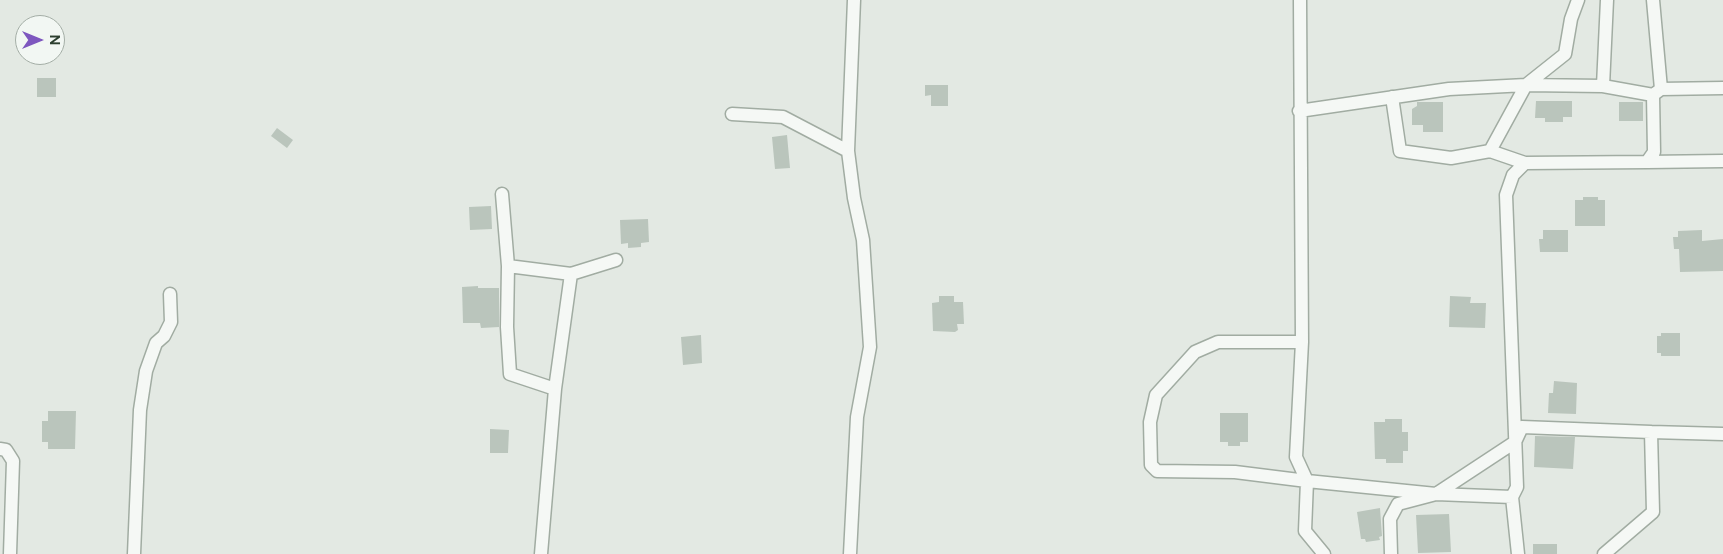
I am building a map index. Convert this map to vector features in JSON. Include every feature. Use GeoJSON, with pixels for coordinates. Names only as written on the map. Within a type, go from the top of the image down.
{"type":"FeatureCollection","features":[{"type":"Feature","properties":{"kind":"street"},"geometry":{"type":"LineString","coordinates":[[850,554],[857,418],[870,346],[863,240],[854,198],[848,151],[854,0]]}},
{"type":"Feature","properties":{"kind":"street"},"geometry":{"type":"LineString","coordinates":[[1300,0],[1299,111],[1302,342],[1296,457],[1307,481],[1305,531],[1324,554]]}},
{"type":"Feature","properties":{"kind":"street"},"geometry":{"type":"LineString","coordinates":[[1490,151],[1526,86],[1565,54],[1571,19],[1578,0]]}},
{"type":"Feature","properties":{"kind":"street"},"geometry":{"type":"LineString","coordinates":[[1603,86],[1607,0]]}},
{"type":"Feature","properties":{"kind":"street"},"geometry":{"type":"LineString","coordinates":[[1648,162],[1654,152],[1657,92],[1653,0]]}},
{"type":"Feature","properties":{"kind":"street"},"geometry":{"type":"LineString","coordinates":[[1299,111],[1449,89],[1603,86],[1657,92],[1723,88]]}},
{"type":"Feature","properties":{"kind":"street"},"geometry":{"type":"LineString","coordinates":[[1392,96],[1400,151],[1451,158],[1490,151],[1525,163],[1723,162]]}},
{"type":"Feature","properties":{"kind":"street"},"geometry":{"type":"LineString","coordinates":[[732,114],[783,116],[848,151]]}},
{"type":"Feature","properties":{"kind":"street"},"geometry":{"type":"LineString","coordinates":[[1518,554],[1512,497],[1517,487],[1506,195],[1514,175],[1525,163]]}},
{"type":"Feature","properties":{"kind":"street"},"geometry":{"type":"LineString","coordinates":[[502,194],[508,266],[507,327],[510,374],[555,389]]}},
{"type":"Feature","properties":{"kind":"street"},"geometry":{"type":"LineString","coordinates":[[508,266],[571,274],[616,260]]}},
{"type":"Feature","properties":{"kind":"street"},"geometry":{"type":"LineString","coordinates":[[542,554],[555,389],[571,274]]}},
{"type":"Feature","properties":{"kind":"street"},"geometry":{"type":"LineString","coordinates":[[134,554],[140,410],[146,371],[156,343],[164,336],[171,322],[170,294]]}},
{"type":"Feature","properties":{"kind":"street"},"geometry":{"type":"LineString","coordinates":[[1302,342],[1218,342],[1196,352],[1156,395],[1150,422],[1150,465],[1157,471],[1235,472],[1436,494],[1512,497]]}},
{"type":"Feature","properties":{"kind":"street"},"geometry":{"type":"LineString","coordinates":[[1391,554],[1390,519],[1398,504],[1436,494],[1515,442],[1522,427],[1723,434]]}},
{"type":"Feature","properties":{"kind":"street"},"geometry":{"type":"LineString","coordinates":[[1604,554],[1653,512],[1651,432]]}},
{"type":"Feature","properties":{"kind":"street"},"geometry":{"type":"LineString","coordinates":[[0,449],[6,450],[13,461],[10,554]]}},
{"type":"Feature","properties":{"kind":"building"},"geometry":{"type":"Polygon","coordinates":[[[37,78],[56,78],[56,97],[37,97],[37,78]]]}},
{"type":"Feature","properties":{"kind":"building"},"geometry":{"type":"Polygon","coordinates":[[[925,85],[948,85],[948,106],[931,106],[931,95],[925,96],[925,85]]]}},
{"type":"Feature","properties":{"kind":"building"},"geometry":{"type":"Polygon","coordinates":[[[1536,101],[1572,101],[1572,117],[1563,117],[1563,122],[1545,122],[1545,118],[1535,118],[1536,101]]]}},
{"type":"Feature","properties":{"kind":"building"},"geometry":{"type":"Polygon","coordinates":[[[1417,102],[1443,102],[1443,132],[1423,132],[1423,125],[1412,125],[1412,109],[1417,106],[1417,102]]]}},
{"type":"Feature","properties":{"kind":"building"},"geometry":{"type":"Polygon","coordinates":[[[1619,102],[1643,102],[1643,121],[1619,121],[1619,102]]]}},
{"type":"Feature","properties":{"kind":"building"},"geometry":{"type":"Polygon","coordinates":[[[277,128],[293,140],[287,148],[271,136],[277,128]]]}},
{"type":"Feature","properties":{"kind":"building"},"geometry":{"type":"Polygon","coordinates":[[[787,135],[790,168],[775,169],[772,137],[787,135]]]}},
{"type":"Feature","properties":{"kind":"building"},"geometry":{"type":"Polygon","coordinates":[[[1583,197],[1598,197],[1598,200],[1605,200],[1605,226],[1575,226],[1575,200],[1583,200],[1583,197]]]}},
{"type":"Feature","properties":{"kind":"building"},"geometry":{"type":"Polygon","coordinates":[[[491,206],[492,229],[470,230],[469,207],[491,206]]]}},
{"type":"Feature","properties":{"kind":"building"},"geometry":{"type":"Polygon","coordinates":[[[648,219],[649,242],[641,243],[641,247],[628,248],[628,243],[621,244],[620,220],[648,219]]]}},
{"type":"Feature","properties":{"kind":"building"},"geometry":{"type":"Polygon","coordinates":[[[1543,230],[1568,230],[1568,252],[1540,252],[1539,239],[1543,239],[1543,230]]]}},
{"type":"Feature","properties":{"kind":"building"},"geometry":{"type":"Polygon","coordinates":[[[1702,230],[1702,241],[1723,239],[1723,271],[1680,272],[1679,249],[1674,249],[1673,237],[1678,237],[1678,231],[1702,230]]]}},
{"type":"Feature","properties":{"kind":"building"},"geometry":{"type":"Polygon","coordinates":[[[478,286],[478,288],[499,288],[499,327],[481,328],[480,323],[463,323],[462,287],[478,286]]]}},
{"type":"Feature","properties":{"kind":"building"},"geometry":{"type":"Polygon","coordinates":[[[939,296],[954,296],[954,302],[963,302],[964,324],[957,324],[958,330],[955,332],[933,331],[932,303],[939,302],[939,296]]]}},
{"type":"Feature","properties":{"kind":"building"},"geometry":{"type":"Polygon","coordinates":[[[1450,296],[1471,297],[1470,303],[1486,303],[1485,328],[1449,327],[1450,296]]]}},
{"type":"Feature","properties":{"kind":"building"},"geometry":{"type":"Polygon","coordinates":[[[1661,333],[1680,333],[1680,356],[1661,356],[1661,353],[1657,353],[1657,336],[1661,336],[1661,333]]]}},
{"type":"Feature","properties":{"kind":"building"},"geometry":{"type":"Polygon","coordinates":[[[701,335],[702,363],[683,365],[681,337],[701,335]]]}},
{"type":"Feature","properties":{"kind":"building"},"geometry":{"type":"Polygon","coordinates":[[[1554,381],[1577,383],[1576,414],[1548,413],[1549,393],[1553,393],[1554,381]]]}},
{"type":"Feature","properties":{"kind":"building"},"geometry":{"type":"Polygon","coordinates":[[[48,411],[76,411],[75,449],[48,449],[48,442],[42,442],[42,421],[48,421],[48,411]]]}},
{"type":"Feature","properties":{"kind":"building"},"geometry":{"type":"Polygon","coordinates":[[[1220,413],[1248,413],[1248,442],[1240,442],[1240,446],[1228,446],[1228,442],[1220,442],[1220,413]]]}},
{"type":"Feature","properties":{"kind":"building"},"geometry":{"type":"Polygon","coordinates":[[[1385,419],[1402,419],[1402,432],[1408,432],[1408,451],[1403,451],[1403,463],[1386,463],[1386,459],[1375,459],[1374,422],[1385,422],[1385,419]]]}},
{"type":"Feature","properties":{"kind":"building"},"geometry":{"type":"Polygon","coordinates":[[[490,429],[509,430],[508,453],[490,453],[490,429]]]}},
{"type":"Feature","properties":{"kind":"building"},"geometry":{"type":"Polygon","coordinates":[[[1535,436],[1575,437],[1573,469],[1534,467],[1535,436]]]}},
{"type":"Feature","properties":{"kind":"building"},"geometry":{"type":"Polygon","coordinates":[[[1380,508],[1382,536],[1379,537],[1380,540],[1366,542],[1365,539],[1361,539],[1357,512],[1380,508]]]}},
{"type":"Feature","properties":{"kind":"building"},"geometry":{"type":"Polygon","coordinates":[[[1449,514],[1451,552],[1418,553],[1416,515],[1449,514]]]}},
{"type":"Feature","properties":{"kind":"building"},"geometry":{"type":"Polygon","coordinates":[[[1533,544],[1557,544],[1557,554],[1533,554],[1533,544]]]}}]}
